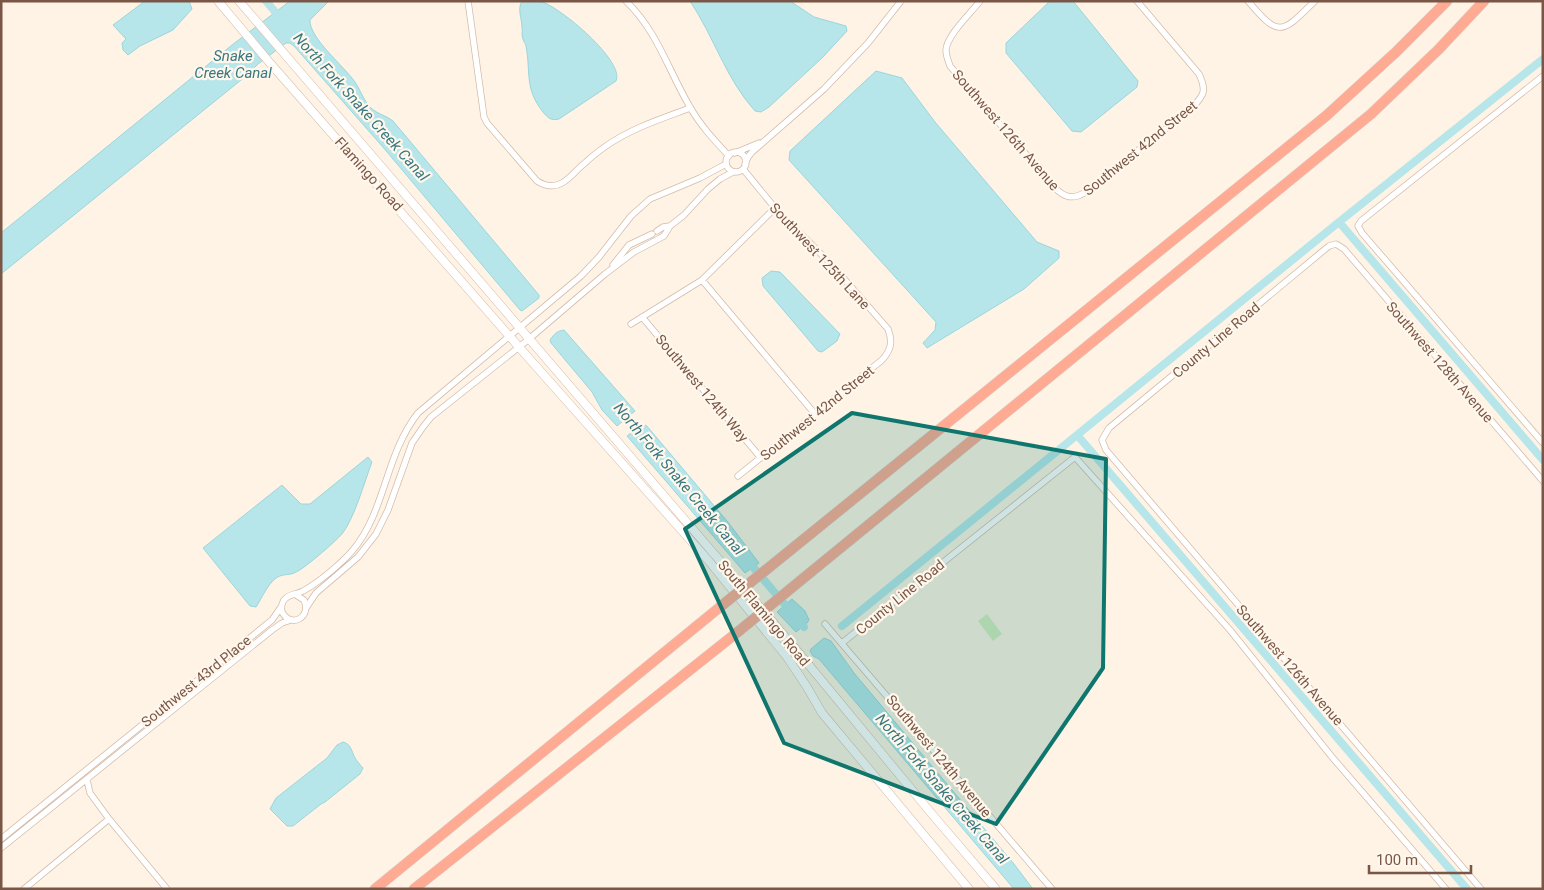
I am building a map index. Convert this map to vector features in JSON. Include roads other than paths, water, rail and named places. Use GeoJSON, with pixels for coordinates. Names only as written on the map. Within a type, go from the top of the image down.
{"type":"FeatureCollection","features":[{"type":"Feature","properties":{"kind":"highway"},"geometry":{"type":"LineString","coordinates":[[375,889],[1326,116],[1396,52],[1447,1]]}},
{"type":"Feature","properties":{"kind":"highway"},"geometry":{"type":"LineString","coordinates":[[414,889],[739,631],[1371,114],[1439,49],[1484,1]]}},
{"type":"Feature","properties":{"kind":"main road","name":"Flamingo Road"},"geometry":{"type":"LineString","coordinates":[[218,1],[519,347]]}},
{"type":"Feature","properties":{"kind":"main road","name":"Flamingo Road"},"geometry":{"type":"LineString","coordinates":[[239,1],[529,339]]}},
{"type":"Feature","properties":{"kind":"main road","name":"South Flamingo Road"},"geometry":{"type":"LineString","coordinates":[[529,339],[794,648],[996,889]]}},
{"type":"Feature","properties":{"kind":"main road","name":"South Flamingo Road"},"geometry":{"type":"LineString","coordinates":[[519,347],[708,560],[787,657],[822,714],[969,889]]}},
{"type":"Feature","properties":{"kind":"street"},"geometry":{"type":"LineString","coordinates":[[468,1],[484,117],[536,181],[544,186],[560,184],[568,179],[585,162],[630,132],[690,108]]}},
{"type":"Feature","properties":{"kind":"street"},"geometry":{"type":"LineString","coordinates":[[626,1],[636,11],[657,41],[690,108],[714,140],[732,154],[741,154],[743,156],[744,167]]}},
{"type":"Feature","properties":{"kind":"street"},"geometry":{"type":"LineString","coordinates":[[605,274],[629,246],[663,227],[677,222],[720,179],[740,171],[748,158],[765,140],[824,89],[868,43],[901,1]]}},
{"type":"Feature","properties":{"kind":"street","name":"Southwest 126th Avenue"},"geometry":{"type":"LineString","coordinates":[[980,1],[948,39],[946,49],[950,66],[1055,188],[1062,195],[1070,198]]}},
{"type":"Feature","properties":{"kind":"street","name":"Southwest 42nd Street"},"geometry":{"type":"LineString","coordinates":[[1070,198],[1084,193],[1192,108],[1201,99],[1204,91],[1199,74],[1136,1]]}},
{"type":"Feature","properties":{"kind":"street"},"geometry":{"type":"LineString","coordinates":[[1248,1],[1262,19],[1271,26],[1279,27],[1285,27],[1292,23],[1315,1]]}},
{"type":"Feature","properties":{"kind":"street","name":"Southwest 128th Avenue"},"geometry":{"type":"LineString","coordinates":[[1543,76],[1361,221],[1358,226],[1543,443]]}},
{"type":"Feature","properties":{"kind":"street"},"geometry":{"type":"LineString","coordinates":[[296,595],[304,600],[305,614],[301,618],[291,620],[284,615],[281,607],[286,598],[310,588],[351,552],[362,537],[372,518],[393,456],[410,423],[428,403],[581,276],[599,257],[631,216],[650,199],[700,178],[726,164],[732,154],[765,140]]}},
{"type":"Feature","properties":{"kind":"street"},"geometry":{"type":"LineString","coordinates":[[726,164],[734,172]]}},
{"type":"Feature","properties":{"kind":"street","name":"Southwest 125th Lane"},"geometry":{"type":"LineString","coordinates":[[744,167],[775,208],[832,265],[888,329],[891,345]]}},
{"type":"Feature","properties":{"kind":"street"},"geometry":{"type":"LineString","coordinates":[[631,324],[702,280],[775,208]]}},
{"type":"Feature","properties":{"kind":"street"},"geometry":{"type":"LineString","coordinates":[[306,608],[316,593],[351,564],[364,550],[383,522],[408,451],[422,427],[443,407],[529,339],[605,274],[634,252],[664,236],[670,226]]}},
{"type":"Feature","properties":{"kind":"street","name":"Southwest 128th Avenue"},"geometry":{"type":"LineString","coordinates":[[1336,244],[1344,249],[1543,481]]}},
{"type":"Feature","properties":{"kind":"street","name":"County Line Road"},"geometry":{"type":"LineString","coordinates":[[1102,440],[1110,428],[1329,246],[1336,244]]}},
{"type":"Feature","properties":{"kind":"street"},"geometry":{"type":"LineString","coordinates":[[702,280],[815,414]]}},
{"type":"Feature","properties":{"kind":"street","name":"Southwest 124th Way"},"geometry":{"type":"LineString","coordinates":[[642,317],[761,458]]}},
{"type":"Feature","properties":{"kind":"street","name":"Southwest 42nd Street"},"geometry":{"type":"LineString","coordinates":[[738,476],[882,360],[888,353],[891,345]]}},
{"type":"Feature","properties":{"kind":"street","name":"Southwest 126th Avenue"},"geometry":{"type":"LineString","coordinates":[[1102,440],[1106,450],[1481,889]]}},
{"type":"Feature","properties":{"kind":"street","name":"Southwest 126th Avenue"},"geometry":{"type":"LineString","coordinates":[[1075,457],[1230,630],[1332,757],[1446,889]]}},
{"type":"Feature","properties":{"kind":"street","name":"County Line Road"},"geometry":{"type":"LineString","coordinates":[[842,643],[1075,457]]}},
{"type":"Feature","properties":{"kind":"street"},"geometry":{"type":"LineString","coordinates":[[372,518],[383,522]]}},
{"type":"Feature","properties":{"kind":"street","name":"Southwest 43rd Place"},"geometry":{"type":"LineString","coordinates":[[1,839],[272,620],[281,607]]}},
{"type":"Feature","properties":{"kind":"street","name":"Southwest 43rd Place"},"geometry":{"type":"LineString","coordinates":[[1,848],[272,630],[282,623],[291,620]]}},
{"type":"Feature","properties":{"kind":"street","name":"Southwest 124th Avenue"},"geometry":{"type":"LineString","coordinates":[[825,624],[1052,889]]}},
{"type":"Feature","properties":{"kind":"street"},"geometry":{"type":"LineString","coordinates":[[87,780],[90,793],[165,888]]}},
{"type":"Feature","properties":{"kind":"street"},"geometry":{"type":"LineString","coordinates":[[24,889],[109,819]]}},
{"type":"Feature","properties":{"kind":"water"},"geometry":{"type":"Polygon","coordinates":[[[145,1],[189,1],[192,9],[173,30],[140,46],[128,55],[123,50],[122,43],[126,39],[113,25],[145,1]]]}},
{"type":"Feature","properties":{"kind":"water","name":"Snake Creek Canal"},"geometry":{"type":"Polygon","coordinates":[[[290,1],[329,1],[310,20],[315,35],[350,75],[369,106],[374,111],[393,121],[539,295],[539,298],[522,311],[520,310],[382,146],[290,43],[286,43],[258,64],[246,76],[1,274],[1,233],[232,45],[290,1]]]}},
{"type":"Feature","properties":{"kind":"water"},"geometry":{"type":"Polygon","coordinates":[[[522,1],[542,2],[551,6],[576,24],[611,61],[616,72],[616,81],[556,120],[546,116],[533,95],[529,80],[526,46],[522,36],[520,11],[522,1]]]}},
{"type":"Feature","properties":{"kind":"water"},"geometry":{"type":"Polygon","coordinates":[[[690,1],[790,1],[814,17],[846,26],[847,31],[823,57],[769,107],[761,112],[755,111],[728,72],[690,1]]]}},
{"type":"Feature","properties":{"kind":"water"},"geometry":{"type":"Polygon","coordinates":[[[1050,1],[1073,1],[1138,81],[1137,87],[1081,132],[1072,131],[1006,53],[1006,43],[1050,1]]]}},
{"type":"Feature","properties":{"kind":"water"},"geometry":{"type":"Polygon","coordinates":[[[876,71],[902,78],[935,122],[1037,242],[1059,251],[1059,258],[1024,289],[927,348],[923,343],[935,330],[936,322],[789,160],[790,151],[876,71]]]}},
{"type":"Feature","properties":{"kind":"water"},"geometry":{"type":"Polygon","coordinates":[[[771,271],[780,272],[840,334],[837,341],[822,352],[818,351],[763,286],[762,278],[771,271]]]}},
{"type":"Feature","properties":{"kind":"water"},"geometry":{"type":"Polygon","coordinates":[[[564,330],[635,411],[617,426],[602,410],[592,392],[551,343],[550,340],[554,334],[564,330]]]}},
{"type":"Feature","properties":{"kind":"water"},"geometry":{"type":"Polygon","coordinates":[[[646,425],[727,521],[759,563],[745,573],[627,436],[640,426],[642,428],[646,425]]]}},
{"type":"Feature","properties":{"kind":"water"},"geometry":{"type":"Polygon","coordinates":[[[368,457],[372,462],[355,509],[342,534],[298,571],[276,578],[267,588],[256,607],[250,606],[203,548],[282,485],[301,504],[310,504],[368,457]]]}},
{"type":"Feature","properties":{"kind":"water"},"geometry":{"type":"Polygon","coordinates":[[[792,599],[805,611],[809,620],[796,632],[777,612],[792,599]]]}},
{"type":"Feature","properties":{"kind":"water"},"geometry":{"type":"Polygon","coordinates":[[[824,638],[831,641],[854,673],[1033,889],[1014,889],[819,659],[813,656],[810,651],[811,649],[824,638]]]}},
{"type":"Feature","properties":{"kind":"water"},"geometry":{"type":"Polygon","coordinates":[[[343,742],[349,746],[363,768],[360,774],[293,826],[287,826],[270,809],[276,798],[327,758],[337,745],[343,742]]]}},
{"type":"Feature","properties":{"kind":"waterway"},"geometry":{"type":"LineString","coordinates":[[266,1],[282,20]]}},
{"type":"Feature","properties":{"kind":"waterway"},"geometry":{"type":"LineString","coordinates":[[842,626],[1339,222],[1543,59]]}},
{"type":"Feature","properties":{"kind":"waterway"},"geometry":{"type":"LineString","coordinates":[[1339,222],[1543,460]]}},
{"type":"Feature","properties":{"kind":"waterway","name":"North Fork Snake Creek Canal"},"geometry":{"type":"LineString","coordinates":[[621,411],[642,436]]}},
{"type":"Feature","properties":{"kind":"waterway"},"geometry":{"type":"LineString","coordinates":[[1078,436],[1467,889]]}},
{"type":"Feature","properties":{"kind":"waterway","name":"North Fork Snake Creek Canal"},"geometry":{"type":"LineString","coordinates":[[747,560],[804,627]]}}]}
